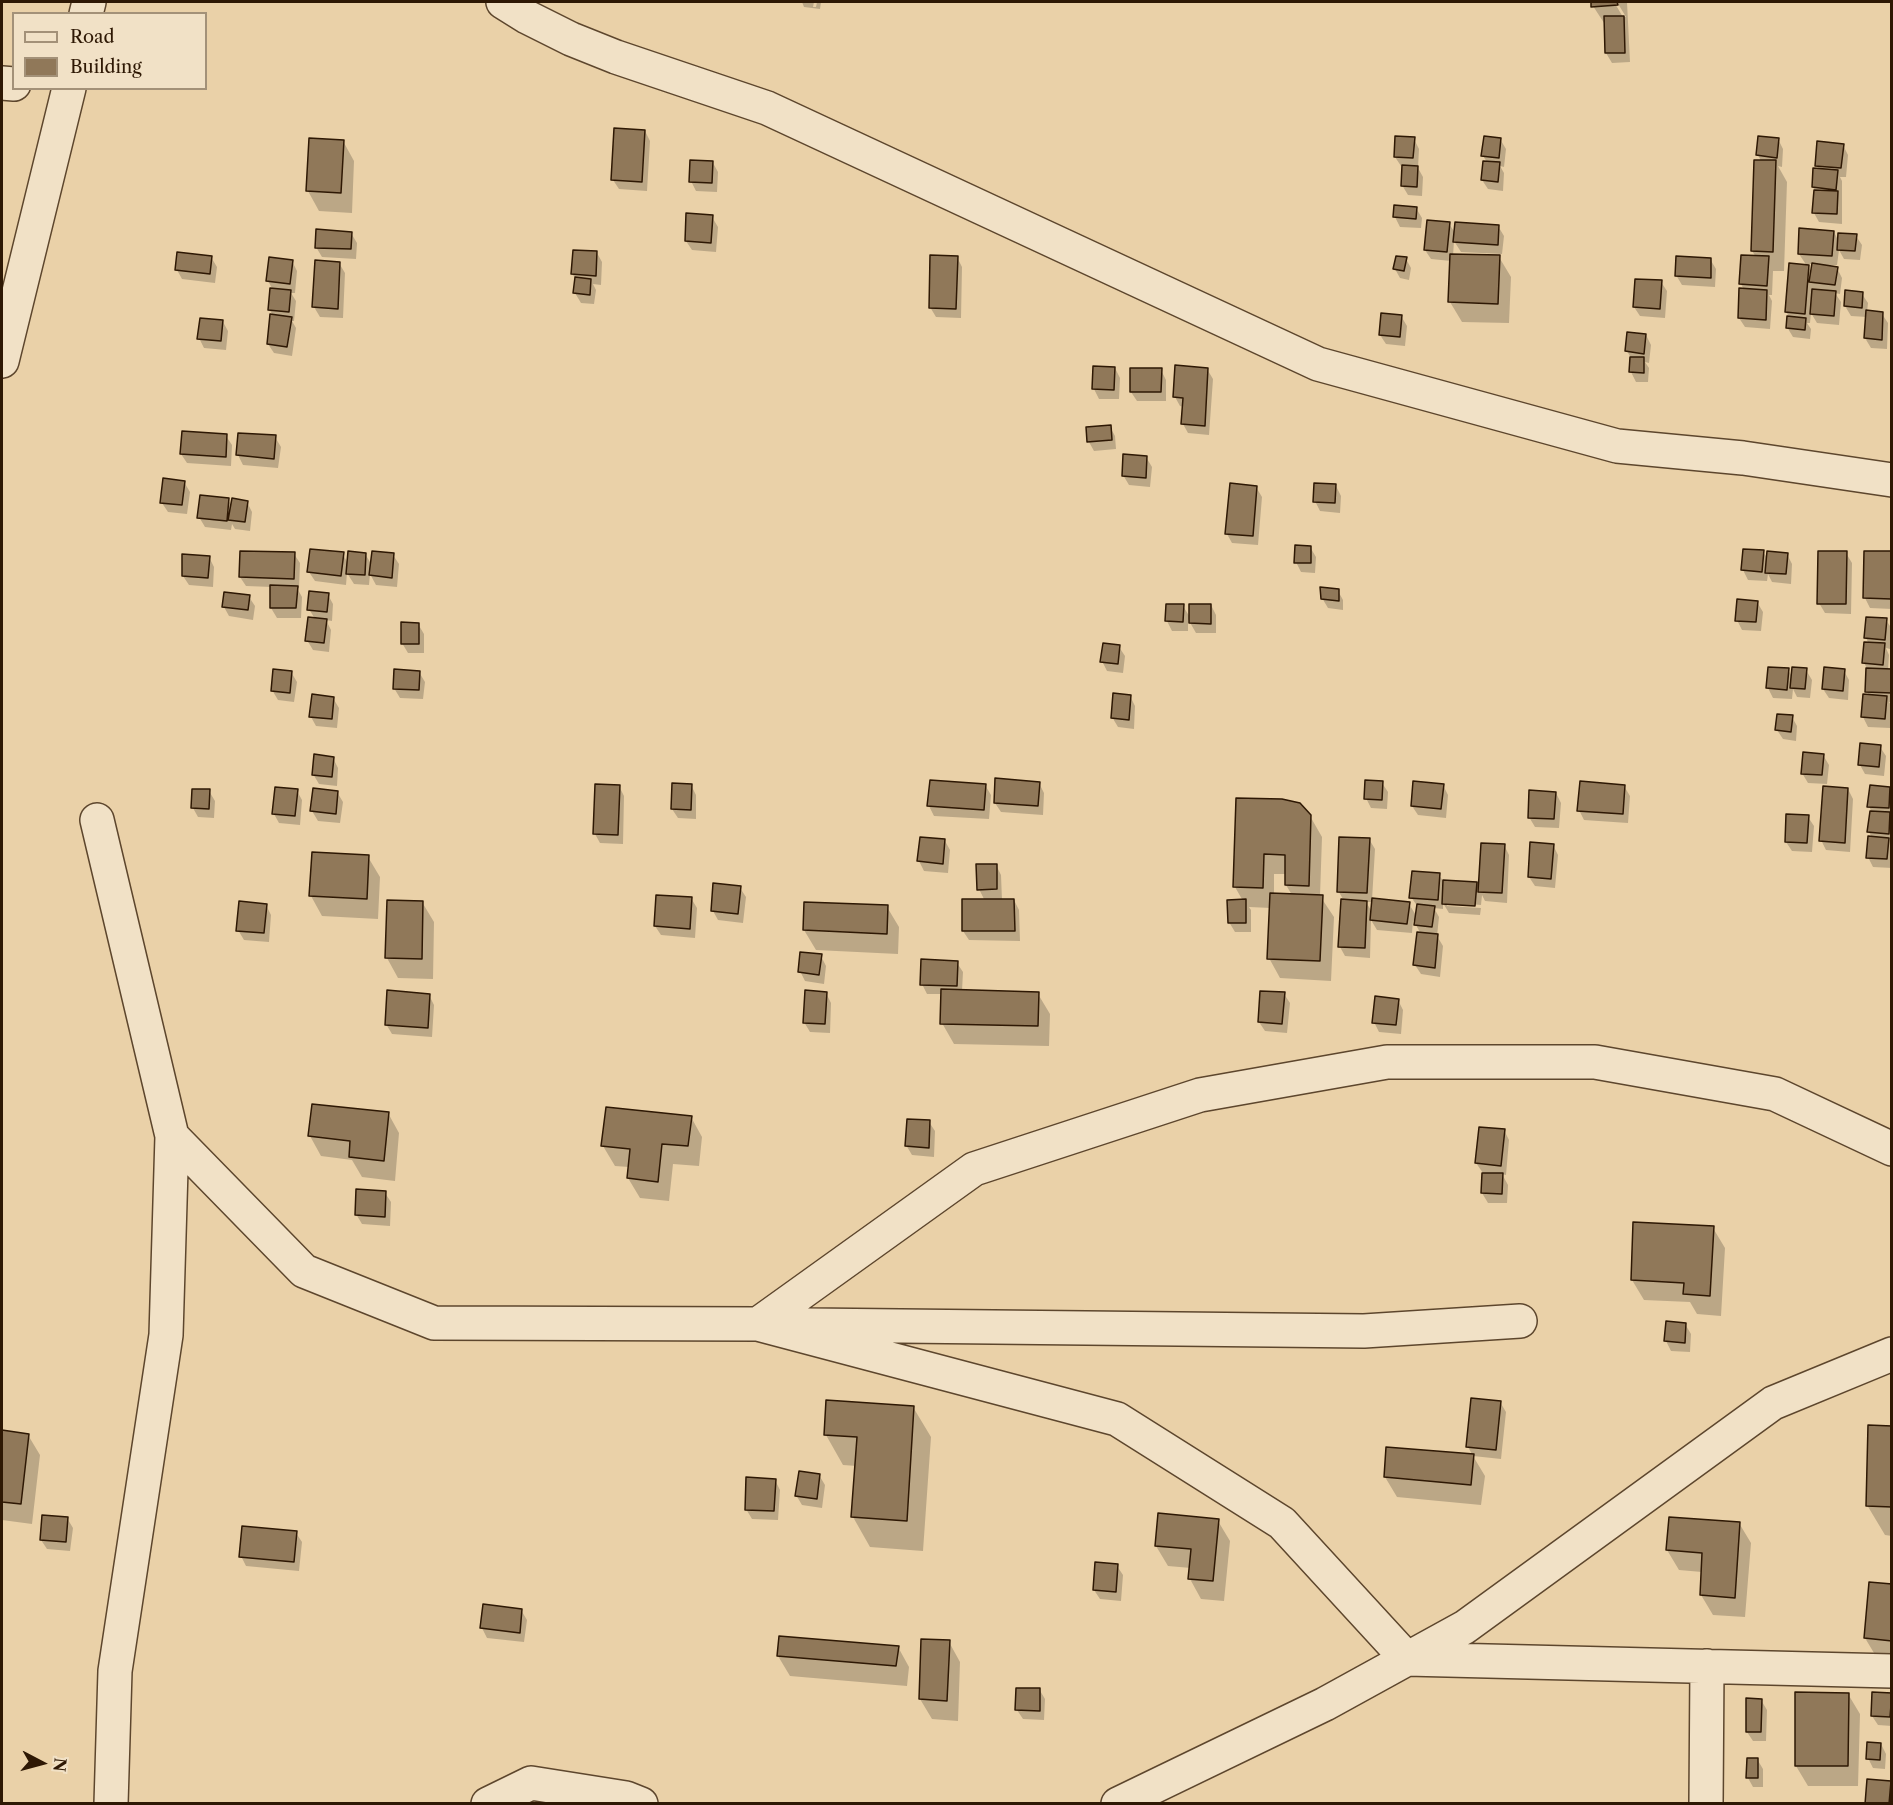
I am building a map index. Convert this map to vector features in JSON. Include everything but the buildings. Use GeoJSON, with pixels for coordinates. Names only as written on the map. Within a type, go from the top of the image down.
{"type":"FeatureCollection","features":[{"type":"Feature","properties":{"kind":"street"},"geometry":{"type":"LineString","coordinates":[[503,2],[527,17],[589,46],[767,108],[1318,364],[1617,446],[1743,458],[1892,480]]}},
{"type":"Feature","properties":{"kind":"street"},"geometry":{"type":"LineString","coordinates":[[2,361],[61,90]]}},
{"type":"Feature","properties":{"kind":"street"},"geometry":{"type":"LineString","coordinates":[[97,820],[172,1136],[166,1335],[116,1671],[111,1803]]}},
{"type":"Feature","properties":{"kind":"street"},"geometry":{"type":"LineString","coordinates":[[758,1324],[974,1169],[1200,1095],[1387,1062],[1595,1062],[1775,1094],[1892,1149]]}},
{"type":"Feature","properties":{"kind":"street"},"geometry":{"type":"LineString","coordinates":[[172,1136],[304,1271],[434,1323],[1364,1331],[1521,1321]]}},
{"type":"Feature","properties":{"kind":"street"},"geometry":{"type":"LineString","coordinates":[[758,1324],[1117,1419],[1282,1523],[1407,1659],[1892,1671]]}},
{"type":"Feature","properties":{"kind":"street"},"geometry":{"type":"LineString","coordinates":[[1118,1803],[1325,1704],[1465,1627],[1773,1403],[1892,1354]]}},
{"type":"Feature","properties":{"kind":"street"},"geometry":{"type":"LineString","coordinates":[[1706,1803],[1707,1666]]}},
{"type":"Feature","properties":{"kind":"street"},"geometry":{"type":"LineString","coordinates":[[488,1803],[531,1783],[626,1798],[641,1803]]}}]}
